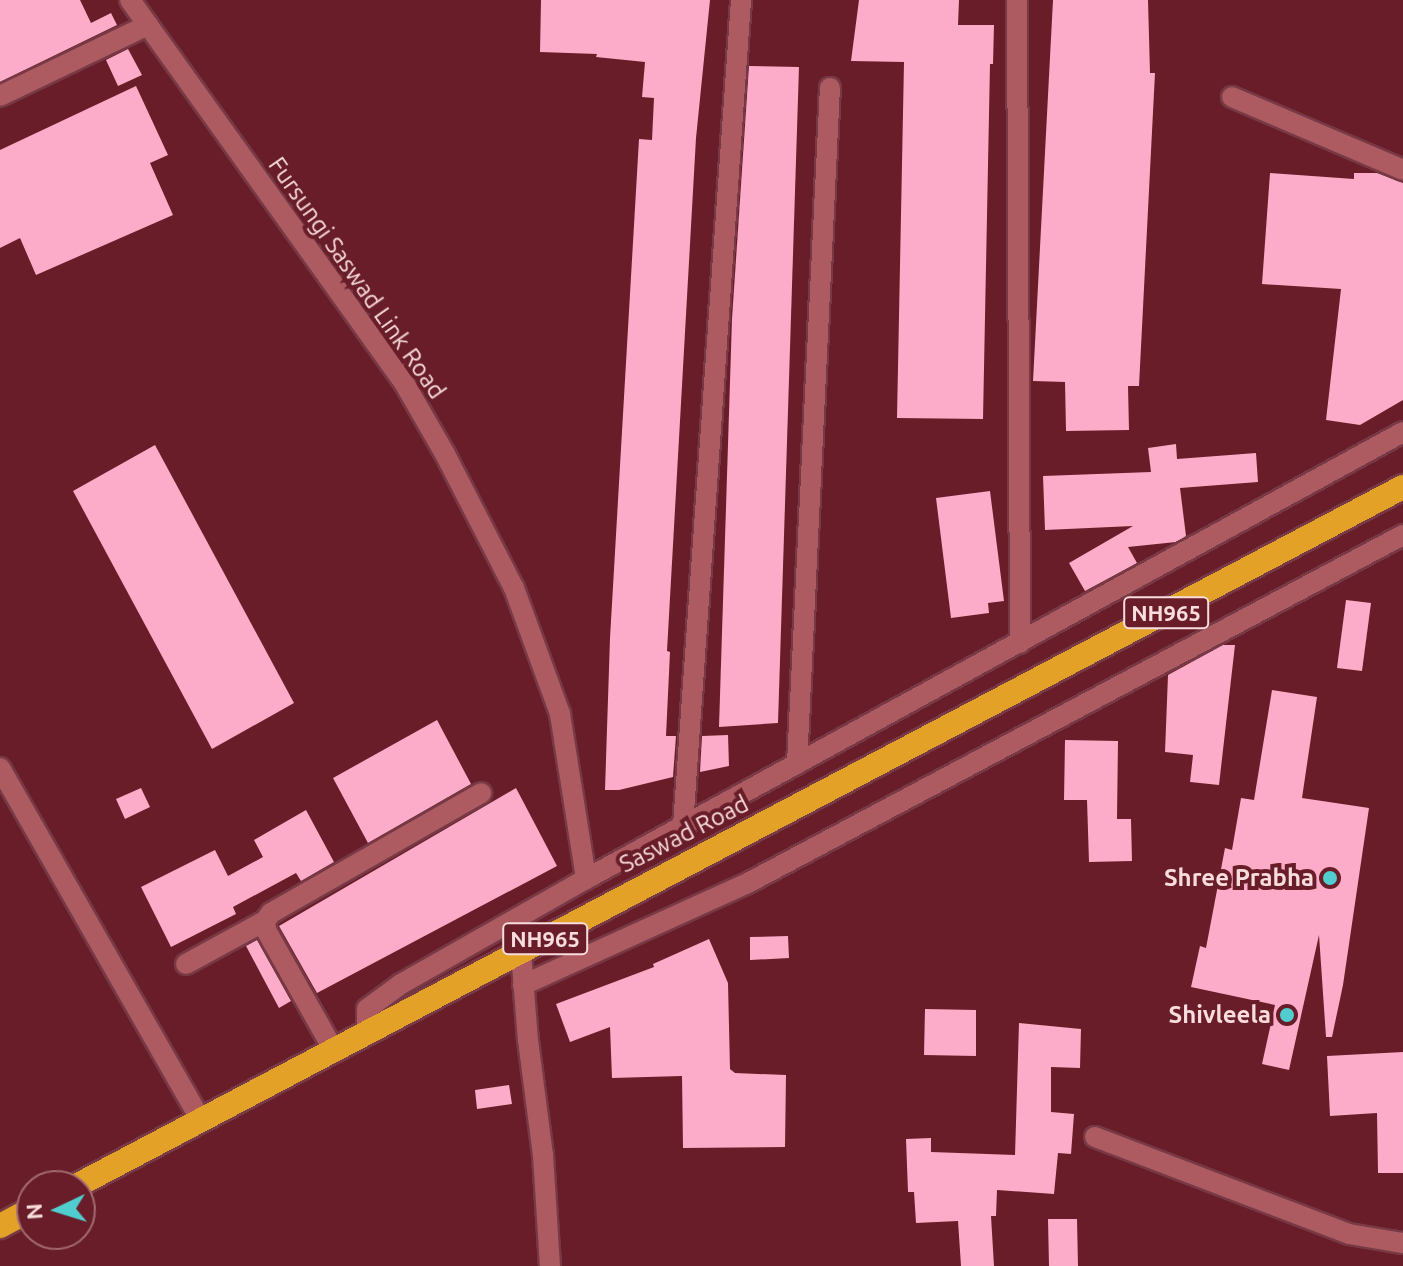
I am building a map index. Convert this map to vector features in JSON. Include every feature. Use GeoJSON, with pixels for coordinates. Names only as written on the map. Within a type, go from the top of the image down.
{"type":"FeatureCollection","features":[{"type":"Feature","properties":{"kind":"highway","name":"Saswad Road"},"geometry":{"type":"LineString","coordinates":[[96,1175],[1403,487]]}},
{"type":"Feature","properties":{"kind":"street","name":"Fursungi Saswad Link Road"},"geometry":{"type":"LineString","coordinates":[[130,0],[403,381],[459,481],[514,588],[560,714],[586,879]]}},
{"type":"Feature","properties":{"kind":"street"},"geometry":{"type":"LineString","coordinates":[[683,826],[741,0]]}},
{"type":"Feature","properties":{"kind":"street"},"geometry":{"type":"LineString","coordinates":[[1017,0],[1020,643]]}},
{"type":"Feature","properties":{"kind":"street"},"geometry":{"type":"LineString","coordinates":[[0,96],[148,25]]}},
{"type":"Feature","properties":{"kind":"street"},"geometry":{"type":"LineString","coordinates":[[797,764],[830,88]]}},
{"type":"Feature","properties":{"kind":"street"},"geometry":{"type":"LineString","coordinates":[[1232,97],[1403,170]]}},
{"type":"Feature","properties":{"kind":"street"},"geometry":{"type":"LineString","coordinates":[[367,1031],[367,1009],[401,984],[586,879],[1403,432]]}},
{"type":"Feature","properties":{"kind":"street"},"geometry":{"type":"LineString","coordinates":[[523,985],[746,884],[1403,535]]}},
{"type":"Feature","properties":{"kind":"street"},"geometry":{"type":"LineString","coordinates":[[0,768],[201,1120]]}},
{"type":"Feature","properties":{"kind":"street"},"geometry":{"type":"LineString","coordinates":[[186,964],[265,921],[271,913],[481,793]]}},
{"type":"Feature","properties":{"kind":"street"},"geometry":{"type":"LineString","coordinates":[[265,921],[266,930],[333,1049]]}},
{"type":"Feature","properties":{"kind":"street"},"geometry":{"type":"LineString","coordinates":[[521,952],[543,1155],[550,1266]]}},
{"type":"Feature","properties":{"kind":"street"},"geometry":{"type":"LineString","coordinates":[[1095,1137],[1349,1234],[1403,1243]]}},
{"type":"Feature","properties":{"kind":"building"},"geometry":{"type":"Polygon","coordinates":[[[0,0],[80,0],[91,23],[111,13],[117,25],[0,82],[0,0]]]}},
{"type":"Feature","properties":{"kind":"building"},"geometry":{"type":"Polygon","coordinates":[[[541,0],[710,0],[696,138],[667,651],[670,652],[666,736],[676,736],[673,777],[619,790],[605,790],[610,638],[639,139],[652,140],[654,98],[642,97],[645,62],[596,57],[597,54],[540,52],[541,0]]]}},
{"type":"Feature","properties":{"kind":"building"},"geometry":{"type":"Polygon","coordinates":[[[859,0],[959,0],[958,25],[994,25],[993,64],[990,64],[983,419],[897,418],[904,62],[851,61],[859,0]]]}},
{"type":"Feature","properties":{"kind":"building"},"geometry":{"type":"Polygon","coordinates":[[[1053,0],[1148,0],[1150,73],[1155,73],[1139,386],[1128,386],[1129,430],[1066,431],[1065,382],[1033,381],[1053,0]]]}},
{"type":"Feature","properties":{"kind":"building"},"geometry":{"type":"Polygon","coordinates":[[[128,49],[142,75],[118,86],[106,60],[128,49]]]}},
{"type":"Feature","properties":{"kind":"building"},"geometry":{"type":"Polygon","coordinates":[[[749,66],[799,67],[778,723],[719,727],[732,319],[749,66]]]}},
{"type":"Feature","properties":{"kind":"building"},"geometry":{"type":"Polygon","coordinates":[[[136,86],[168,155],[150,163],[173,215],[36,275],[20,238],[0,248],[0,150],[136,86]]]}},
{"type":"Feature","properties":{"kind":"building"},"geometry":{"type":"Polygon","coordinates":[[[1270,173],[1354,179],[1354,173],[1377,173],[1403,183],[1403,400],[1360,425],[1326,420],[1341,289],[1262,284],[1270,173]]]}},
{"type":"Feature","properties":{"kind":"building"},"geometry":{"type":"Polygon","coordinates":[[[1176,444],[1177,459],[1256,453],[1258,482],[1180,488],[1186,536],[1176,542],[1128,547],[1137,563],[1085,591],[1069,563],[1133,526],[1045,530],[1043,476],[1151,472],[1148,448],[1176,444]]]}},
{"type":"Feature","properties":{"kind":"building"},"geometry":{"type":"Polygon","coordinates":[[[155,445],[294,703],[212,749],[73,491],[155,445]]]}},
{"type":"Feature","properties":{"kind":"building"},"geometry":{"type":"Polygon","coordinates":[[[990,491],[1004,601],[988,603],[989,613],[951,618],[936,498],[990,491]]]}},
{"type":"Feature","properties":{"kind":"building"},"geometry":{"type":"Polygon","coordinates":[[[1346,600],[1371,603],[1362,671],[1337,668],[1346,600]]]}},
{"type":"Feature","properties":{"kind":"building"},"geometry":{"type":"Polygon","coordinates":[[[1223,645],[1235,645],[1219,785],[1190,782],[1193,755],[1165,752],[1168,675],[1223,645]]]}},
{"type":"Feature","properties":{"kind":"building"},"geometry":{"type":"Polygon","coordinates":[[[1272,690],[1317,697],[1302,798],[1369,808],[1343,985],[1332,1037],[1326,1037],[1319,935],[1289,1070],[1262,1064],[1275,1005],[1191,987],[1200,946],[1206,948],[1225,848],[1232,850],[1241,798],[1254,800],[1272,690]]]}},
{"type":"Feature","properties":{"kind":"building"},"geometry":{"type":"Polygon","coordinates":[[[437,720],[471,784],[368,843],[333,778],[437,720]]]}},
{"type":"Feature","properties":{"kind":"building"},"geometry":{"type":"Polygon","coordinates":[[[728,735],[729,766],[700,772],[702,736],[728,735]]]}},
{"type":"Feature","properties":{"kind":"building"},"geometry":{"type":"Polygon","coordinates":[[[1065,740],[1118,741],[1117,819],[1131,819],[1132,861],[1089,862],[1087,800],[1064,800],[1065,740]]]}},
{"type":"Feature","properties":{"kind":"building"},"geometry":{"type":"Polygon","coordinates":[[[141,788],[150,807],[125,819],[116,799],[141,788]]]}},
{"type":"Feature","properties":{"kind":"building"},"geometry":{"type":"Polygon","coordinates":[[[516,788],[557,866],[317,993],[279,926],[516,788]]]}},
{"type":"Feature","properties":{"kind":"building"},"geometry":{"type":"Polygon","coordinates":[[[306,810],[334,862],[301,881],[296,873],[233,907],[236,914],[171,947],[141,887],[215,850],[228,876],[263,857],[254,840],[306,810]]]}},
{"type":"Feature","properties":{"kind":"building"},"geometry":{"type":"Polygon","coordinates":[[[788,936],[789,958],[750,960],[750,937],[788,936]]]}},
{"type":"Feature","properties":{"kind":"building"},"geometry":{"type":"Polygon","coordinates":[[[709,939],[728,983],[730,1069],[735,1073],[786,1075],[785,1147],[683,1148],[682,1076],[612,1078],[610,1027],[570,1042],[556,1004],[654,967],[653,964],[709,939]]]}},
{"type":"Feature","properties":{"kind":"building"},"geometry":{"type":"Polygon","coordinates":[[[257,940],[291,1001],[279,1008],[246,946],[257,940]]]}},
{"type":"Feature","properties":{"kind":"building"},"geometry":{"type":"Polygon","coordinates":[[[925,1009],[976,1010],[976,1056],[924,1055],[925,1009]]]}},
{"type":"Feature","properties":{"kind":"building"},"geometry":{"type":"Polygon","coordinates":[[[1019,1023],[1081,1029],[1080,1068],[1051,1067],[1051,1112],[1074,1114],[1071,1154],[1058,1153],[1054,1194],[997,1190],[996,1216],[991,1216],[994,1266],[961,1266],[958,1221],[916,1223],[914,1192],[908,1192],[906,1139],[931,1138],[931,1152],[1015,1155],[1019,1023]]]}},
{"type":"Feature","properties":{"kind":"building"},"geometry":{"type":"Polygon","coordinates":[[[1403,1052],[1403,1173],[1378,1173],[1377,1113],[1330,1116],[1327,1056],[1403,1052]]]}},
{"type":"Feature","properties":{"kind":"building"},"geometry":{"type":"Polygon","coordinates":[[[509,1085],[512,1104],[477,1109],[475,1090],[509,1085]]]}},
{"type":"Feature","properties":{"kind":"building"},"geometry":{"type":"Polygon","coordinates":[[[1048,1219],[1077,1219],[1078,1266],[1049,1266],[1048,1219]]]}},
{"type":"Feature","properties":{"kind":"place","name":"Shree Prabha"},"geometry":{"type":"Point","coordinates":[1330,878]}},
{"type":"Feature","properties":{"kind":"place","name":"Shivleela"},"geometry":{"type":"Point","coordinates":[1287,1015]}}]}
